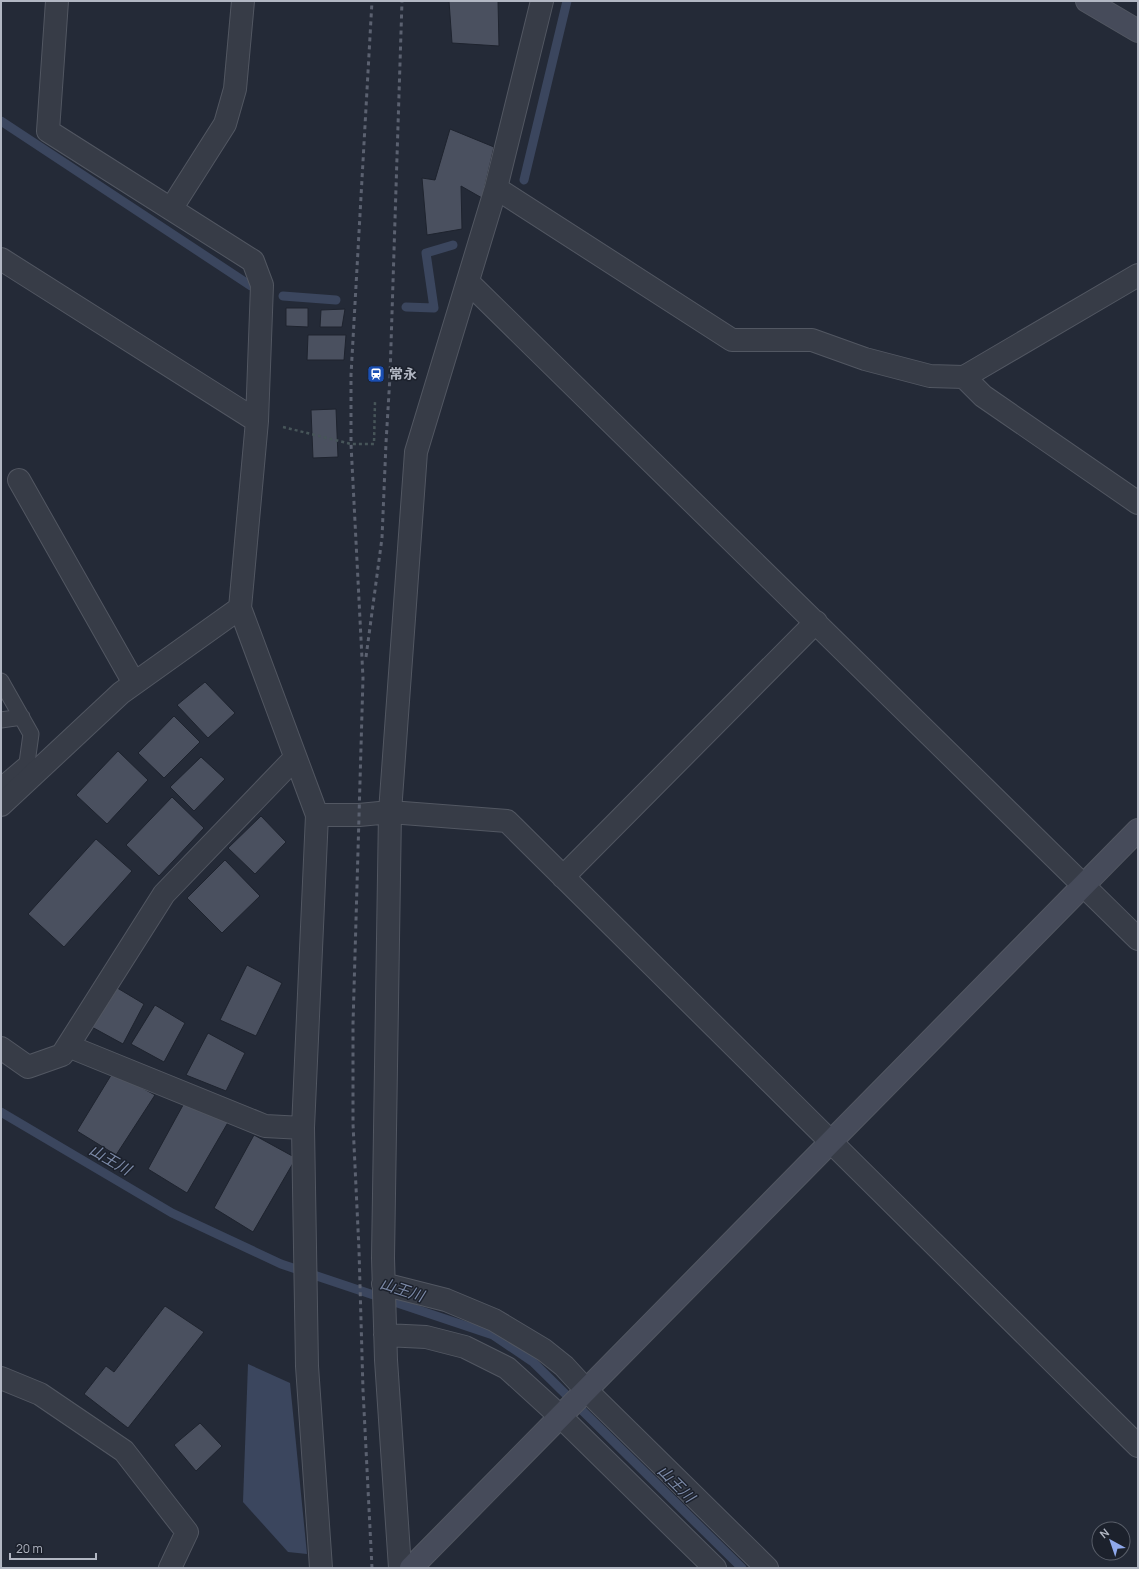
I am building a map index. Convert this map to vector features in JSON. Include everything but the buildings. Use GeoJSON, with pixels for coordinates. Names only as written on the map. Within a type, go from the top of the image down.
{"type":"FeatureCollection","features":[{"type":"Feature","properties":{"kind":"street"},"geometry":{"type":"LineString","coordinates":[[57,1],[48,131],[253,261],[262,286],[257,421],[240,608],[317,814],[303,1128],[307,1366],[322,1568]]}},
{"type":"Feature","properties":{"kind":"street"},"geometry":{"type":"LineString","coordinates":[[171,209],[225,124],[236,89],[243,1]]}},
{"type":"Feature","properties":{"kind":"street"},"geometry":{"type":"LineString","coordinates":[[400,1568],[382,1258],[390,812],[416,452],[496,188],[542,1]]}},
{"type":"Feature","properties":{"kind":"street"},"geometry":{"type":"LineString","coordinates":[[1087,1],[1138,31]]}},
{"type":"Feature","properties":{"kind":"street"},"geometry":{"type":"LineString","coordinates":[[496,188],[732,340],[812,340],[865,359],[930,376],[964,377],[1138,275]]}},
{"type":"Feature","properties":{"kind":"street"},"geometry":{"type":"LineString","coordinates":[[1,259],[257,421]]}},
{"type":"Feature","properties":{"kind":"street"},"geometry":{"type":"LineString","coordinates":[[468,282],[1138,939]]}},
{"type":"Feature","properties":{"kind":"street"},"geometry":{"type":"LineString","coordinates":[[964,377],[983,396],[1138,503]]}},
{"type":"Feature","properties":{"kind":"street"},"geometry":{"type":"LineString","coordinates":[[18,480],[134,683]]}},
{"type":"Feature","properties":{"kind":"street"},"geometry":{"type":"LineString","coordinates":[[1,805],[25,773],[121,692],[240,608]]}},
{"type":"Feature","properties":{"kind":"street"},"geometry":{"type":"LineString","coordinates":[[564,877],[816,622]]}},
{"type":"Feature","properties":{"kind":"street"},"geometry":{"type":"LineString","coordinates":[[1,1048],[28,1067],[62,1055],[164,894],[295,758]]}},
{"type":"Feature","properties":{"kind":"street"},"geometry":{"type":"LineString","coordinates":[[317,814],[359,816],[390,812],[507,821],[1138,1446]]}},
{"type":"Feature","properties":{"kind":"street"},"geometry":{"type":"LineString","coordinates":[[411,1568],[1138,830]]}},
{"type":"Feature","properties":{"kind":"street"},"geometry":{"type":"LineString","coordinates":[[68,1046],[265,1126],[303,1128]]}},
{"type":"Feature","properties":{"kind":"street"},"geometry":{"type":"LineString","coordinates":[[384,1288],[446,1300],[494,1320],[544,1350],[564,1366],[587,1391],[767,1568]]}},
{"type":"Feature","properties":{"kind":"street"},"geometry":{"type":"LineString","coordinates":[[385,1326],[465,1347],[507,1368],[561,1417],[715,1568]]}},
{"type":"Feature","properties":{"kind":"street"},"geometry":{"type":"LineString","coordinates":[[1,1378],[40,1394],[124,1451],[187,1532],[170,1568]]}},
{"type":"Feature","properties":{"kind":"lane"},"geometry":{"type":"LineString","coordinates":[[1,681],[31,734],[25,773],[1,785]]}},
{"type":"Feature","properties":{"kind":"lane"},"geometry":{"type":"LineString","coordinates":[[1,720],[22,717]]}},
{"type":"Feature","properties":{"kind":"path"},"geometry":{"type":"LineString","coordinates":[[257,421],[351,444],[374,444],[375,402]]}},
{"type":"Feature","properties":{"kind":"water"},"geometry":{"type":"Polygon","coordinates":[[[248,1364],[290,1383],[307,1554],[288,1552],[243,1502],[248,1364]]]}},
{"type":"Feature","properties":{"kind":"waterway"},"geometry":{"type":"LineString","coordinates":[[524,180],[567,1]]}},
{"type":"Feature","properties":{"kind":"waterway"},"geometry":{"type":"LineString","coordinates":[[1,121],[251,286]]}},
{"type":"Feature","properties":{"kind":"waterway"},"geometry":{"type":"LineString","coordinates":[[406,307],[434,308],[426,253],[453,245]]}},
{"type":"Feature","properties":{"kind":"waterway"},"geometry":{"type":"LineString","coordinates":[[283,296],[336,300]]}},
{"type":"Feature","properties":{"kind":"waterway","name":"山王川"},"geometry":{"type":"LineString","coordinates":[[1,1112],[172,1213],[281,1264],[493,1335],[533,1362],[742,1568]]}},
{"type":"Feature","properties":{"kind":"railway"},"geometry":{"type":"LineString","coordinates":[[372,1],[351,375],[351,444],[363,678],[353,1024],[353,1124],[359,1250],[363,1390],[372,1568]]}},
{"type":"Feature","properties":{"kind":"railway"},"geometry":{"type":"LineString","coordinates":[[366,657],[382,538],[390,376],[402,1]]}},
{"type":"Feature","properties":{"kind":"place","name":"常永"},"geometry":{"type":"Point","coordinates":[376,374]}}]}
